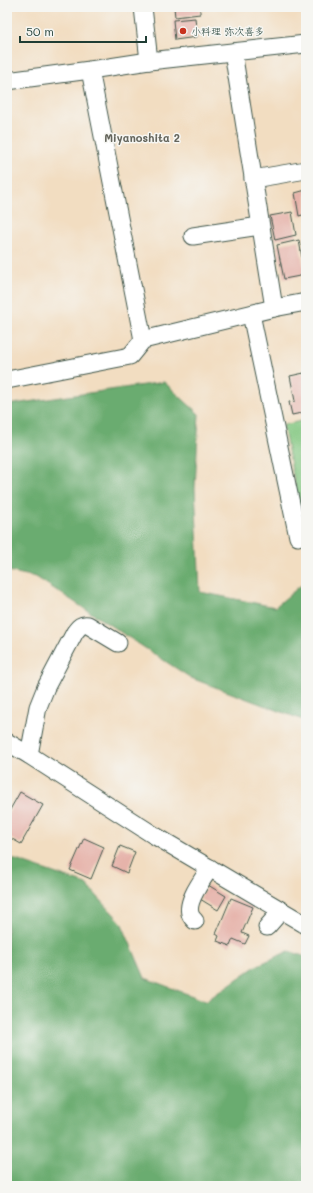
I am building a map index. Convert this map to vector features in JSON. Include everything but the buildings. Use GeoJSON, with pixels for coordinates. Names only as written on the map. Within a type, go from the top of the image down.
{"type":"FeatureCollection","features":[{"type":"Feature","properties":{"kind":"street"},"geometry":{"type":"LineString","coordinates":[[143,7],[149,61]]}},
{"type":"Feature","properties":{"kind":"street"},"geometry":{"type":"LineString","coordinates":[[7,81],[149,61],[306,44]]}},
{"type":"Feature","properties":{"kind":"street"},"geometry":{"type":"LineString","coordinates":[[233,52],[274,308]]}},
{"type":"Feature","properties":{"kind":"street"},"geometry":{"type":"LineString","coordinates":[[90,70],[143,340]]}},
{"type":"Feature","properties":{"kind":"street"},"geometry":{"type":"LineString","coordinates":[[253,178],[306,170]]}},
{"type":"Feature","properties":{"kind":"street"},"geometry":{"type":"LineString","coordinates":[[193,236],[260,226]]}},
{"type":"Feature","properties":{"kind":"street"},"geometry":{"type":"LineString","coordinates":[[7,380],[130,356],[143,340],[274,308],[306,302]]}},
{"type":"Feature","properties":{"kind":"street"},"geometry":{"type":"LineString","coordinates":[[251,314],[298,537]]}},
{"type":"Feature","properties":{"kind":"street"},"geometry":{"type":"LineString","coordinates":[[29,755],[38,707],[74,632],[79,626],[88,625],[118,642]]}},
{"type":"Feature","properties":{"kind":"street"},"geometry":{"type":"LineString","coordinates":[[7,742],[152,834],[306,925]]}},
{"type":"Feature","properties":{"kind":"street"},"geometry":{"type":"LineString","coordinates":[[195,922],[190,911],[191,900],[210,868]]}},
{"type":"Feature","properties":{"kind":"street"},"geometry":{"type":"LineString","coordinates":[[267,927],[281,911]]}},
{"type":"Feature","properties":{"kind":"green space"},"geometry":{"type":"Polygon","coordinates":[[[164,382],[199,414],[195,488],[200,592],[275,607],[306,581],[306,721],[191,678],[36,577],[7,571],[7,405],[164,382]]]}},
{"type":"Feature","properties":{"kind":"green space"},"geometry":{"type":"Polygon","coordinates":[[[306,420],[306,519],[302,519],[283,425],[306,420]]]}},
{"type":"Feature","properties":{"kind":"green space"},"geometry":{"type":"Polygon","coordinates":[[[7,857],[86,884],[121,922],[145,978],[206,1001],[256,966],[289,951],[306,957],[306,1186],[7,1186],[7,857]]]}},
{"type":"Feature","properties":{"kind":"place","name":"小料理 弥次喜多"},"geometry":{"type":"Point","coordinates":[183,31]}},
{"type":"Feature","properties":{"kind":"district","name":"Miyanoshita 2"},"geometry":{"type":"Point","coordinates":[142,137]}}]}
